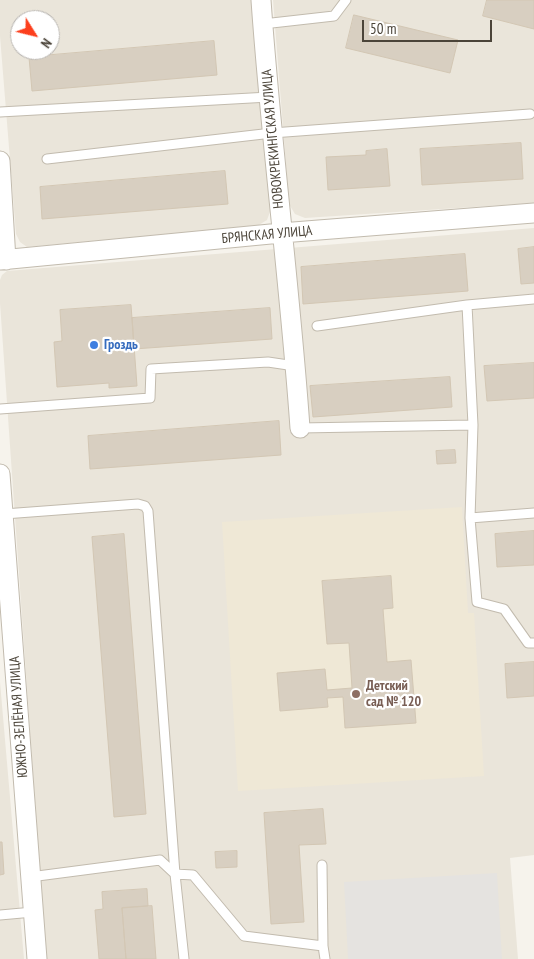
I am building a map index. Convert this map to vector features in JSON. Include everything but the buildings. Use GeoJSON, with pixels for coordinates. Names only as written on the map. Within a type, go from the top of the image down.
{"type":"FeatureCollection","features":[{"type":"Feature","properties":{"kind":"street","name":"НОВОКРЕКИНГСКАЯ УЛИЦА"},"geometry":{"type":"LineString","coordinates":[[261,0],[281,233],[296,366],[300,428]]}},
{"type":"Feature","properties":{"kind":"street"},"geometry":{"type":"LineString","coordinates":[[0,162],[3,260]]}},
{"type":"Feature","properties":{"kind":"street","name":"БРЯНСКАЯ УЛИЦА"},"geometry":{"type":"LineString","coordinates":[[3,260],[281,233],[534,213]]}},
{"type":"Feature","properties":{"kind":"street","name":"ЮЖНО-ЗЕЛЁНАЯ УЛИЦА"},"geometry":{"type":"LineString","coordinates":[[0,474],[36,959]]}},
{"type":"Feature","properties":{"kind":"lane"},"geometry":{"type":"LineString","coordinates":[[263,24],[334,16],[346,0]]}},
{"type":"Feature","properties":{"kind":"lane"},"geometry":{"type":"LineString","coordinates":[[0,112],[269,97]]}},
{"type":"Feature","properties":{"kind":"lane"},"geometry":{"type":"LineString","coordinates":[[48,159],[272,134],[530,114]]}},
{"type":"Feature","properties":{"kind":"lane"},"geometry":{"type":"LineString","coordinates":[[317,326],[467,305],[534,299]]}},
{"type":"Feature","properties":{"kind":"lane"},"geometry":{"type":"LineString","coordinates":[[467,305],[472,426],[470,518],[477,602],[504,609],[528,643],[534,643]]}},
{"type":"Feature","properties":{"kind":"lane"},"geometry":{"type":"LineString","coordinates":[[0,409],[150,398],[151,369],[268,362],[296,366]]}},
{"type":"Feature","properties":{"kind":"lane"},"geometry":{"type":"LineString","coordinates":[[300,428],[472,426]]}},
{"type":"Feature","properties":{"kind":"lane"},"geometry":{"type":"LineString","coordinates":[[4,514],[138,504],[145,506],[148,511],[175,874],[184,959]]}},
{"type":"Feature","properties":{"kind":"lane"},"geometry":{"type":"LineString","coordinates":[[470,518],[534,514]]}},
{"type":"Feature","properties":{"kind":"lane"},"geometry":{"type":"LineString","coordinates":[[30,877],[160,860],[175,874],[194,875],[244,936],[323,946]]}},
{"type":"Feature","properties":{"kind":"lane"},"geometry":{"type":"LineString","coordinates":[[322,865],[323,946],[325,959]]}},
{"type":"Feature","properties":{"kind":"lane"},"geometry":{"type":"LineString","coordinates":[[0,915],[33,912]]}},
{"type":"Feature","properties":{"kind":"shaded area"},"geometry":{"type":"Polygon","coordinates":[[[0,0],[255,0],[271,209],[267,220],[257,226],[27,247],[20,242],[16,234],[0,36],[0,0]]]}},
{"type":"Feature","properties":{"kind":"shaded area"},"geometry":{"type":"Polygon","coordinates":[[[273,0],[534,0],[534,203],[305,218],[295,214],[289,204],[273,0]]]}},
{"type":"Feature","properties":{"kind":"shaded area"},"geometry":{"type":"Polygon","coordinates":[[[534,228],[534,855],[510,858],[518,959],[46,959],[0,303],[0,280],[2,275],[7,271],[534,228]]]}},
{"type":"Feature","properties":{"kind":"shaded area","name":"Детский сад № 120"},"geometry":{"type":"Polygon","coordinates":[[[462,507],[468,613],[474,613],[484,776],[238,791],[222,522],[462,507]]]}},
{"type":"Feature","properties":{"kind":"shaded area"},"geometry":{"type":"Polygon","coordinates":[[[0,682],[24,959],[0,959],[0,682]]]}},
{"type":"Feature","properties":{"kind":"shaded area"},"geometry":{"type":"Polygon","coordinates":[[[497,873],[502,959],[348,959],[344,882],[497,873]]]}},
{"type":"Feature","properties":{"kind":"place","name":"Гроздь"},"geometry":{"type":"Point","coordinates":[94,345]}},
{"type":"Feature","properties":{"kind":"place","name":"Детский сад № 120"},"geometry":{"type":"Point","coordinates":[356,694]}}]}
